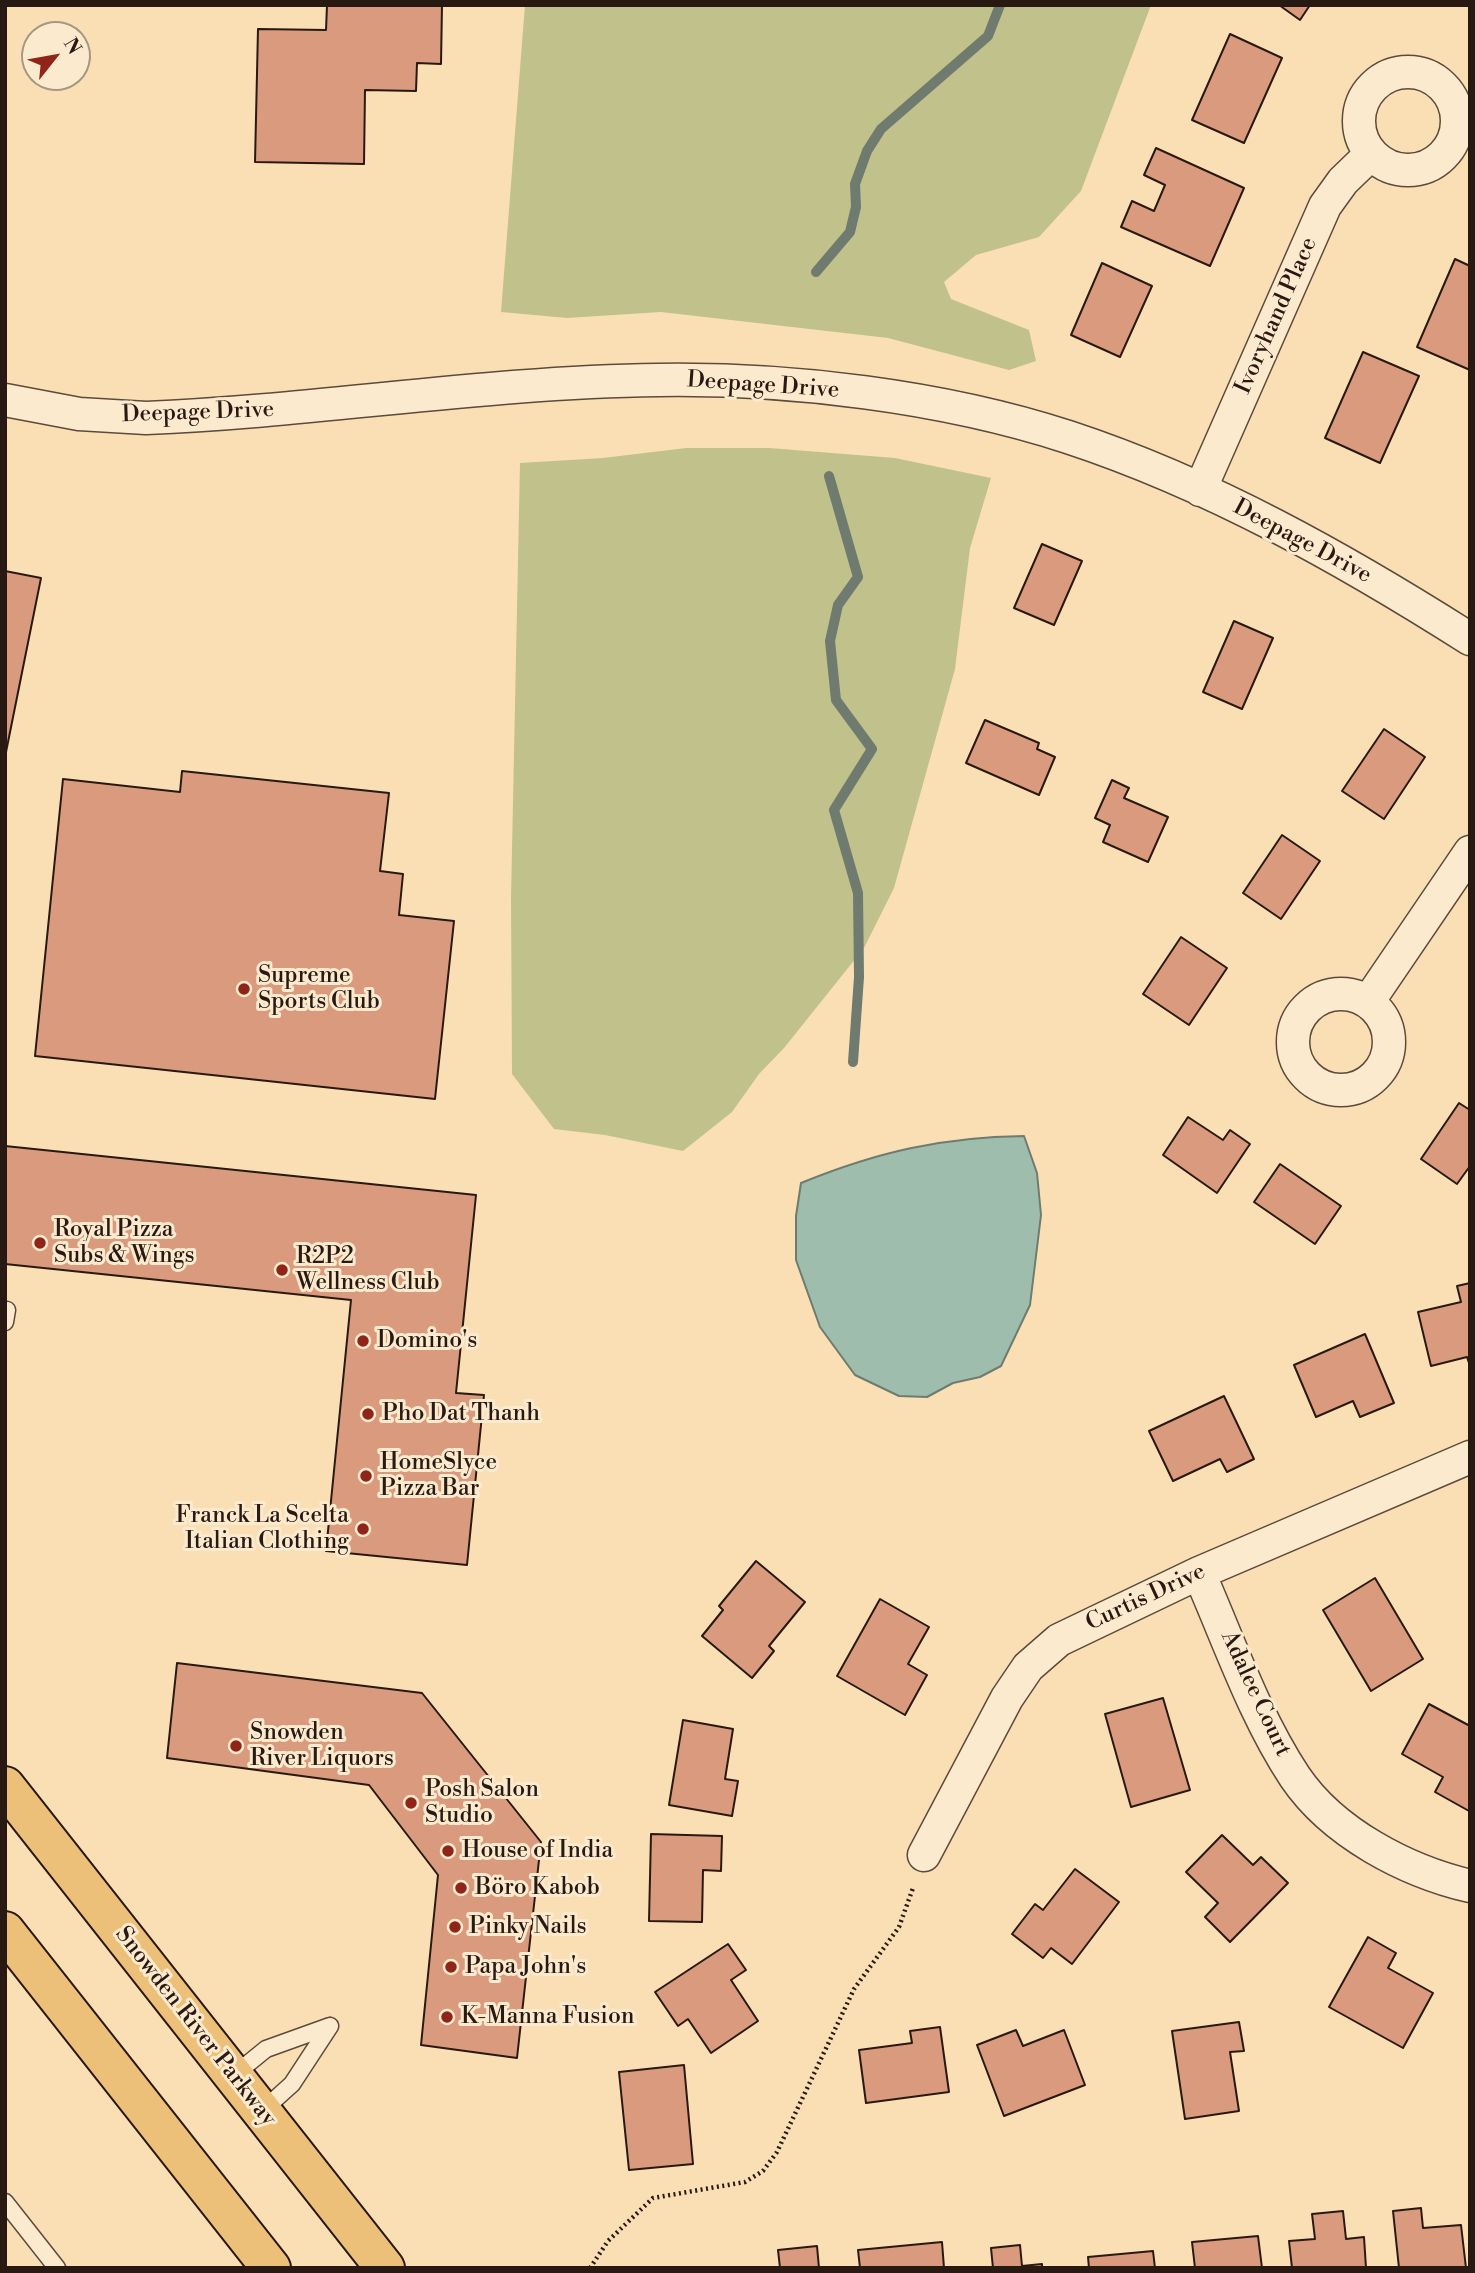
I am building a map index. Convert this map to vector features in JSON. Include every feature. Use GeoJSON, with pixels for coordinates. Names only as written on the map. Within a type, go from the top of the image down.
{"type":"FeatureCollection","features":[{"type":"Feature","properties":{"kind":"main road","name":"Snowden River Parkway"},"geometry":{"type":"LineString","coordinates":[[5,1786],[385,2268]]}},
{"type":"Feature","properties":{"kind":"main road"},"geometry":{"type":"LineString","coordinates":[[5,1931],[271,2268]]}},
{"type":"Feature","properties":{"kind":"street"},"geometry":{"type":"LineString","coordinates":[[1412,72],[1428,76],[1442,85],[1464,109],[1454,141],[1440,160],[1422,169],[1403,170],[1388,166],[1371,154],[1360,132],[1359,113],[1374,85],[1394,74],[1412,72]]}},
{"type":"Feature","properties":{"kind":"street","name":"Ivoryhand Place"},"geometry":{"type":"LineString","coordinates":[[1200,490],[1325,206],[1343,181],[1371,154]]}},
{"type":"Feature","properties":{"kind":"street","name":"Deepage Drive"},"geometry":{"type":"LineString","coordinates":[[5,400],[79,414],[146,418],[657,380],[766,382],[869,393],[1068,437],[1200,490],[1322,550],[1470,639]]}},
{"type":"Feature","properties":{"kind":"street"},"geometry":{"type":"LineString","coordinates":[[1368,1002],[1470,852]]}},
{"type":"Feature","properties":{"kind":"street","name":"Curtis Drive"},"geometry":{"type":"LineString","coordinates":[[924,1855],[1007,1698],[1028,1667],[1068,1635],[1199,1573],[1470,1457]]}},
{"type":"Feature","properties":{"kind":"street","name":"Adalee Court"},"geometry":{"type":"LineString","coordinates":[[1199,1573],[1273,1740],[1297,1779],[1324,1809],[1357,1835],[1405,1864],[1470,1886]]}},
{"type":"Feature","properties":{"kind":"lane"},"geometry":{"type":"LineString","coordinates":[[234,2075],[266,2049],[330,2026],[292,2084],[261,2112]]}},
{"type":"Feature","properties":{"kind":"lane"},"geometry":{"type":"LineString","coordinates":[[5,2202],[57,2268]]}},
{"type":"Feature","properties":{"kind":"path"},"geometry":{"type":"LineString","coordinates":[[590,2268],[608,2241],[653,2198],[746,2182],[763,2171],[777,2152],[854,1989],[899,1927],[924,1855]]}},
{"type":"Feature","properties":{"kind":"green space"},"geometry":{"type":"Polygon","coordinates":[[[525,5],[1151,5],[1081,191],[1039,237],[976,255],[944,282],[951,299],[1029,330],[1036,361],[1009,370],[888,338],[661,312],[567,318],[501,312],[525,5]]]}},
{"type":"Feature","properties":{"kind":"green space"},"geometry":{"type":"Polygon","coordinates":[[[686,448],[769,448],[895,458],[991,478],[970,548],[955,669],[894,888],[864,948],[784,1048],[759,1074],[732,1112],[683,1151],[605,1135],[554,1129],[512,1074],[511,898],[520,463],[603,458],[686,448]]]}},
{"type":"Feature","properties":{"kind":"shaded area"},"geometry":{"type":"Polygon","coordinates":[[[1024,1136],[1037,1173],[1041,1215],[1030,1305],[1001,1366],[980,1377],[953,1383],[927,1397],[899,1396],[855,1375],[820,1327],[796,1260],[796,1216],[801,1183],[856,1163],[910,1148],[965,1139],[1024,1136]]]}},
{"type":"Feature","properties":{"kind":"building"},"geometry":{"type":"Polygon","coordinates":[[[327,5],[442,5],[441,64],[417,63],[416,91],[365,90],[364,164],[255,162],[258,29],[326,30],[327,5]]]}},
{"type":"Feature","properties":{"kind":"building"},"geometry":{"type":"Polygon","coordinates":[[[1279,5],[1310,5],[1300,20],[1279,5]]]}},
{"type":"Feature","properties":{"kind":"building"},"geometry":{"type":"Polygon","coordinates":[[[1230,34],[1282,58],[1244,143],[1192,120],[1230,34]]]}},
{"type":"Feature","properties":{"kind":"building"},"geometry":{"type":"Polygon","coordinates":[[[1156,148],[1244,188],[1210,266],[1121,227],[1132,201],[1154,211],[1165,185],[1144,175],[1156,148]]]}},
{"type":"Feature","properties":{"kind":"building"},"geometry":{"type":"Polygon","coordinates":[[[1455,259],[1470,266],[1470,370],[1417,347],[1455,259]]]}},
{"type":"Feature","properties":{"kind":"building"},"geometry":{"type":"Polygon","coordinates":[[[1102,263],[1152,286],[1120,357],[1071,335],[1102,263]]]}},
{"type":"Feature","properties":{"kind":"building"},"geometry":{"type":"Polygon","coordinates":[[[1363,352],[1419,376],[1380,463],[1325,438],[1363,352]]]}},
{"type":"Feature","properties":{"kind":"building"},"geometry":{"type":"Polygon","coordinates":[[[1042,544],[1082,561],[1054,625],[1014,608],[1042,544]]]}},
{"type":"Feature","properties":{"kind":"building"},"geometry":{"type":"Polygon","coordinates":[[[5,571],[41,578],[5,757],[5,571]]]}},
{"type":"Feature","properties":{"kind":"building"},"geometry":{"type":"Polygon","coordinates":[[[1234,621],[1273,638],[1242,709],[1203,692],[1234,621]]]}},
{"type":"Feature","properties":{"kind":"building"},"geometry":{"type":"Polygon","coordinates":[[[985,720],[1039,743],[1037,749],[1055,757],[1039,795],[966,763],[985,720]]]}},
{"type":"Feature","properties":{"kind":"building"},"geometry":{"type":"Polygon","coordinates":[[[1384,729],[1425,757],[1384,819],[1342,791],[1384,729]]]}},
{"type":"Feature","properties":{"kind":"building","name":"Supreme Sports Club"},"geometry":{"type":"Polygon","coordinates":[[[182,771],[389,793],[380,871],[403,874],[399,915],[454,921],[435,1099],[35,1056],[63,779],[180,792],[182,771]]]}},
{"type":"Feature","properties":{"kind":"building"},"geometry":{"type":"Polygon","coordinates":[[[1112,780],[1129,788],[1124,798],[1168,817],[1148,862],[1103,842],[1110,825],[1095,818],[1112,780]]]}},
{"type":"Feature","properties":{"kind":"building"},"geometry":{"type":"Polygon","coordinates":[[[1282,835],[1320,861],[1281,919],[1243,893],[1282,835]]]}},
{"type":"Feature","properties":{"kind":"building"},"geometry":{"type":"Polygon","coordinates":[[[1181,937],[1227,968],[1189,1025],[1143,994],[1181,937]]]}},
{"type":"Feature","properties":{"kind":"building"},"geometry":{"type":"Polygon","coordinates":[[[1459,1103],[1470,1110],[1470,1166],[1457,1184],[1421,1159],[1459,1103]]]}},
{"type":"Feature","properties":{"kind":"building"},"geometry":{"type":"Polygon","coordinates":[[[1188,1117],[1223,1140],[1230,1130],[1250,1144],[1217,1193],[1163,1155],[1188,1117]]]}},
{"type":"Feature","properties":{"kind":"building"},"geometry":{"type":"Polygon","coordinates":[[[5,1146],[476,1195],[456,1393],[484,1395],[467,1565],[326,1551],[351,1300],[5,1264],[5,1146]]]}},
{"type":"Feature","properties":{"kind":"building"},"geometry":{"type":"Polygon","coordinates":[[[1280,1164],[1341,1206],[1315,1244],[1254,1202],[1280,1164]]]}},
{"type":"Feature","properties":{"kind":"building"},"geometry":{"type":"Polygon","coordinates":[[[1470,1283],[1470,1366],[1467,1357],[1431,1366],[1418,1312],[1461,1302],[1457,1286],[1470,1283]]]}},
{"type":"Feature","properties":{"kind":"building"},"geometry":{"type":"Polygon","coordinates":[[[1365,1334],[1394,1403],[1360,1417],[1353,1401],[1316,1417],[1294,1365],[1365,1334]]]}},
{"type":"Feature","properties":{"kind":"building"},"geometry":{"type":"Polygon","coordinates":[[[1224,1396],[1254,1459],[1227,1472],[1220,1459],[1173,1481],[1149,1431],[1224,1396]]]}},
{"type":"Feature","properties":{"kind":"building"},"geometry":{"type":"Polygon","coordinates":[[[756,1561],[805,1602],[769,1646],[774,1651],[752,1678],[702,1636],[723,1610],[719,1606],[756,1561]]]}},
{"type":"Feature","properties":{"kind":"building"},"geometry":{"type":"Polygon","coordinates":[[[1375,1578],[1423,1659],[1371,1691],[1323,1610],[1375,1578]]]}},
{"type":"Feature","properties":{"kind":"building"},"geometry":{"type":"Polygon","coordinates":[[[880,1599],[929,1627],[908,1664],[927,1675],[905,1715],[837,1676],[880,1599]]]}},
{"type":"Feature","properties":{"kind":"building"},"geometry":{"type":"Polygon","coordinates":[[[177,1663],[422,1693],[541,1842],[517,2058],[421,2045],[438,1875],[369,1785],[167,1758],[177,1663]]]}},
{"type":"Feature","properties":{"kind":"building"},"geometry":{"type":"Polygon","coordinates":[[[1163,1698],[1190,1790],[1131,1807],[1105,1714],[1163,1698]]]}},
{"type":"Feature","properties":{"kind":"building"},"geometry":{"type":"Polygon","coordinates":[[[1429,1704],[1470,1726],[1469,1811],[1435,1792],[1443,1777],[1402,1754],[1429,1704]]]}},
{"type":"Feature","properties":{"kind":"building"},"geometry":{"type":"Polygon","coordinates":[[[683,1720],[733,1729],[725,1779],[738,1781],[732,1816],[669,1805],[683,1720]]]}},
{"type":"Feature","properties":{"kind":"building"},"geometry":{"type":"Polygon","coordinates":[[[651,1834],[722,1836],[721,1871],[703,1870],[702,1922],[649,1921],[651,1834]]]}},
{"type":"Feature","properties":{"kind":"building"},"geometry":{"type":"Polygon","coordinates":[[[1222,1835],[1253,1865],[1261,1857],[1288,1883],[1230,1942],[1205,1917],[1218,1903],[1186,1872],[1222,1835]]]}},
{"type":"Feature","properties":{"kind":"building"},"geometry":{"type":"Polygon","coordinates":[[[1075,1869],[1119,1902],[1072,1964],[1051,1948],[1043,1958],[1012,1934],[1035,1904],[1043,1910],[1075,1869]]]}},
{"type":"Feature","properties":{"kind":"building"},"geometry":{"type":"Polygon","coordinates":[[[1368,1937],[1396,1953],[1388,1968],[1433,1993],[1403,2048],[1329,2007],[1368,1937]]]}},
{"type":"Feature","properties":{"kind":"building"},"geometry":{"type":"Polygon","coordinates":[[[728,1944],[746,1970],[731,1980],[758,2021],[711,2053],[688,2019],[678,2026],[655,1992],[728,1944]]]}},
{"type":"Feature","properties":{"kind":"building"},"geometry":{"type":"Polygon","coordinates":[[[1239,2022],[1244,2051],[1230,2052],[1239,2111],[1185,2119],[1172,2031],[1239,2022]]]}},
{"type":"Feature","properties":{"kind":"building"},"geometry":{"type":"Polygon","coordinates":[[[940,2027],[949,2092],[866,2103],[859,2050],[912,2043],[910,2031],[940,2027]]]}},
{"type":"Feature","properties":{"kind":"building"},"geometry":{"type":"Polygon","coordinates":[[[1016,2030],[1023,2046],[1064,2030],[1085,2085],[1004,2116],[977,2045],[1016,2030]]]}},
{"type":"Feature","properties":{"kind":"building"},"geometry":{"type":"Polygon","coordinates":[[[684,2065],[693,2164],[629,2170],[619,2072],[684,2065]]]}},
{"type":"Feature","properties":{"kind":"building"},"geometry":{"type":"Polygon","coordinates":[[[1421,2208],[1423,2228],[1461,2225],[1466,2268],[1399,2268],[1393,2211],[1421,2208]]]}},
{"type":"Feature","properties":{"kind":"building"},"geometry":{"type":"Polygon","coordinates":[[[1343,2211],[1346,2239],[1364,2237],[1366,2268],[1292,2268],[1289,2241],[1315,2239],[1312,2214],[1343,2211]]]}},
{"type":"Feature","properties":{"kind":"building"},"geometry":{"type":"Polygon","coordinates":[[[1258,2236],[1262,2268],[1195,2268],[1192,2242],[1258,2236]]]}},
{"type":"Feature","properties":{"kind":"building"},"geometry":{"type":"Polygon","coordinates":[[[942,2242],[944,2268],[860,2268],[858,2250],[942,2242]]]}},
{"type":"Feature","properties":{"kind":"building"},"geometry":{"type":"Polygon","coordinates":[[[1020,2245],[1022,2266],[1042,2264],[1042,2268],[993,2268],[991,2248],[1020,2245]]]}},
{"type":"Feature","properties":{"kind":"building"},"geometry":{"type":"Polygon","coordinates":[[[817,2246],[819,2268],[780,2268],[778,2250],[817,2246]]]}},
{"type":"Feature","properties":{"kind":"building"},"geometry":{"type":"Polygon","coordinates":[[[1153,2251],[1155,2268],[1089,2268],[1088,2257],[1153,2251]]]}},
{"type":"Feature","properties":{"kind":"waterway"},"geometry":{"type":"LineString","coordinates":[[816,272],[850,232],[856,207],[855,184],[867,151],[881,129],[988,36],[1000,5]]}},
{"type":"Feature","properties":{"kind":"waterway"},"geometry":{"type":"LineString","coordinates":[[829,476],[858,577],[838,605],[830,641],[836,700],[872,749],[834,810],[858,893],[859,977],[853,1062]]}},
{"type":"Feature","properties":{"kind":"place","name":"Supreme Sports Club"},"geometry":{"type":"Point","coordinates":[244,989]}},
{"type":"Feature","properties":{"kind":"place","name":"Royal Pizza Subs & Wings"},"geometry":{"type":"Point","coordinates":[40,1243]}},
{"type":"Feature","properties":{"kind":"place","name":"R2P2 Wellness Club"},"geometry":{"type":"Point","coordinates":[282,1270]}},
{"type":"Feature","properties":{"kind":"place","name":"Domino's"},"geometry":{"type":"Point","coordinates":[363,1341]}},
{"type":"Feature","properties":{"kind":"place","name":"Pho Dat Thanh"},"geometry":{"type":"Point","coordinates":[368,1414]}},
{"type":"Feature","properties":{"kind":"place","name":"HomeSlyce Pizza Bar"},"geometry":{"type":"Point","coordinates":[366,1476]}},
{"type":"Feature","properties":{"kind":"place","name":"Franck La Scelta Italian Clothing"},"geometry":{"type":"Point","coordinates":[363,1529]}},
{"type":"Feature","properties":{"kind":"place","name":"Snowden River Liquors"},"geometry":{"type":"Point","coordinates":[236,1746]}},
{"type":"Feature","properties":{"kind":"place","name":"Posh Salon Studio"},"geometry":{"type":"Point","coordinates":[411,1803]}},
{"type":"Feature","properties":{"kind":"place","name":"House of India"},"geometry":{"type":"Point","coordinates":[448,1851]}},
{"type":"Feature","properties":{"kind":"place","name":"Böro Kabob"},"geometry":{"type":"Point","coordinates":[461,1888]}},
{"type":"Feature","properties":{"kind":"place","name":"Pinky Nails"},"geometry":{"type":"Point","coordinates":[455,1927]}},
{"type":"Feature","properties":{"kind":"place","name":"Papa John's"},"geometry":{"type":"Point","coordinates":[451,1967]}},
{"type":"Feature","properties":{"kind":"place","name":"K-Manna Fusion"},"geometry":{"type":"Point","coordinates":[447,2017]}}]}
